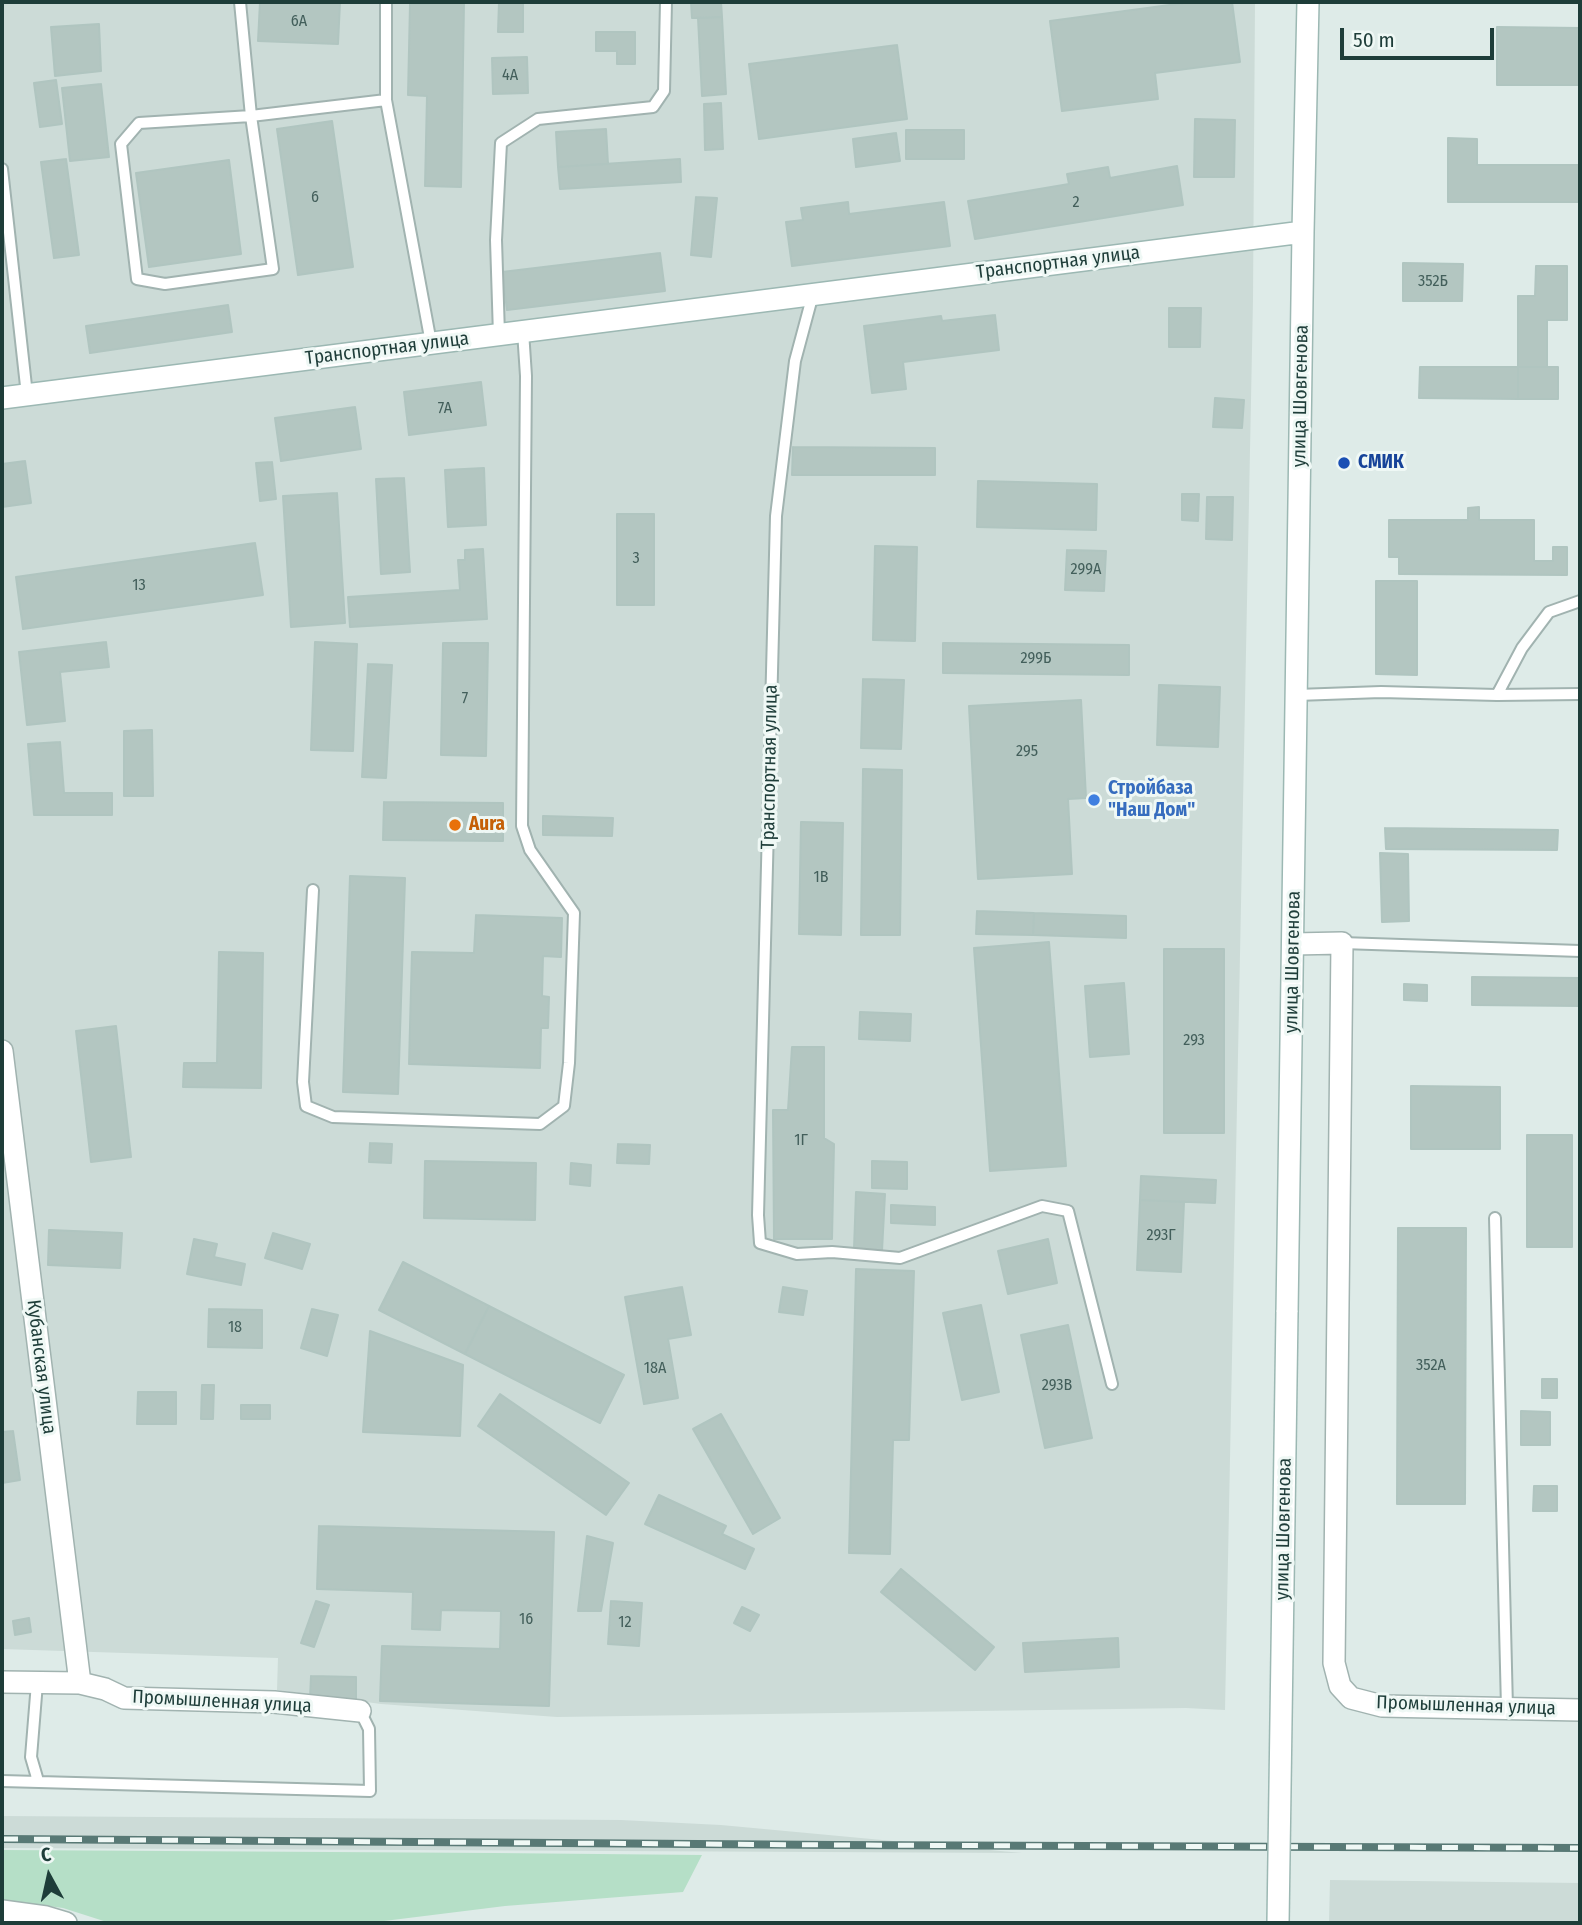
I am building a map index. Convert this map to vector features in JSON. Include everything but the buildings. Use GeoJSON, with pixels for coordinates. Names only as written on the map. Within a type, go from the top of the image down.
{"type":"FeatureCollection","features":[{"type":"Feature","properties":{"kind":"street","name":"улица Шовгенова"},"geometry":{"type":"LineString","coordinates":[[1278,1923],[1308,2]]}},
{"type":"Feature","properties":{"kind":"street","name":"Транспортная улица"},"geometry":{"type":"LineString","coordinates":[[2,398],[1303,232]]}},
{"type":"Feature","properties":{"kind":"street"},"geometry":{"type":"LineString","coordinates":[[1293,944],[1342,943]]}},
{"type":"Feature","properties":{"kind":"street","name":"Промышленная улица"},"geometry":{"type":"LineString","coordinates":[[1342,943],[1334,1663],[1340,1686],[1351,1698],[1382,1706],[1580,1710]]}},
{"type":"Feature","properties":{"kind":"street","name":"Кубанская улица"},"geometry":{"type":"LineString","coordinates":[[2,1051],[80,1683]]}},
{"type":"Feature","properties":{"kind":"street","name":"Промышленная улица"},"geometry":{"type":"LineString","coordinates":[[2,1682],[80,1683],[106,1689],[124,1698],[274,1702],[360,1712]]}},
{"type":"Feature","properties":{"kind":"street"},"geometry":{"type":"LineString","coordinates":[[2,1911],[46,1917],[65,1923]]}},
{"type":"Feature","properties":{"kind":"lane"},"geometry":{"type":"LineString","coordinates":[[240,2],[251,116],[273,269],[165,284],[138,279],[121,144],[139,123],[251,116],[386,100]]}},
{"type":"Feature","properties":{"kind":"lane"},"geometry":{"type":"LineString","coordinates":[[386,2],[386,100],[431,343]]}},
{"type":"Feature","properties":{"kind":"lane"},"geometry":{"type":"LineString","coordinates":[[499,335],[496,240],[501,143],[538,120],[653,107],[664,91],[666,2]]}},
{"type":"Feature","properties":{"kind":"lane"},"geometry":{"type":"LineString","coordinates":[[2,169],[27,395]]}},
{"type":"Feature","properties":{"kind":"lane","name":"Транспортная улица"},"geometry":{"type":"LineString","coordinates":[[813,294],[795,361],[776,516],[758,1215],[760,1244],[797,1254],[832,1252],[900,1258],[1042,1206],[1068,1211],[1112,1384]]}},
{"type":"Feature","properties":{"kind":"lane"},"geometry":{"type":"LineString","coordinates":[[313,890],[303,1082],[306,1106],[333,1117],[540,1124],[564,1106],[569,1063],[574,913],[530,850],[522,826],[526,376],[523,331]]}},
{"type":"Feature","properties":{"kind":"lane"},"geometry":{"type":"LineString","coordinates":[[1497,695],[1522,648],[1549,611],[1580,601]]}},
{"type":"Feature","properties":{"kind":"lane"},"geometry":{"type":"LineString","coordinates":[[1297,695],[1381,692],[1580,694]]}},
{"type":"Feature","properties":{"kind":"lane"},"geometry":{"type":"LineString","coordinates":[[1342,943],[1580,951]]}},
{"type":"Feature","properties":{"kind":"lane"},"geometry":{"type":"LineString","coordinates":[[1495,1217],[1507,1708]]}},
{"type":"Feature","properties":{"kind":"lane"},"geometry":{"type":"LineString","coordinates":[[37,1683],[31,1757],[38,1781]]}},
{"type":"Feature","properties":{"kind":"lane"},"geometry":{"type":"LineString","coordinates":[[2,1781],[370,1791],[369,1729],[360,1712]]}},
{"type":"Feature","properties":{"kind":"shaded area"},"geometry":{"type":"Polygon","coordinates":[[[2,2],[1255,2],[1253,299],[1225,1710],[1186,1708],[557,1717],[381,1704],[277,1690],[278,1658],[2,1649],[2,2]]]}},
{"type":"Feature","properties":{"kind":"shaded area"},"geometry":{"type":"Polygon","coordinates":[[[2,1816],[621,1820],[721,1825],[1022,1853],[2,1848],[2,1816]]]}},
{"type":"Feature","properties":{"kind":"shaded area"},"geometry":{"type":"Polygon","coordinates":[[[1330,1880],[1580,1883],[1580,1923],[1329,1923],[1330,1880]]]}},
{"type":"Feature","properties":{"kind":"green space"},"geometry":{"type":"Polygon","coordinates":[[[2,1850],[702,1855],[683,1892],[505,1906],[368,1923],[110,1923],[63,1908],[2,1900],[2,1850]]]}},
{"type":"Feature","properties":{"kind":"railway"},"geometry":{"type":"LineString","coordinates":[[2,1839],[1580,1848]]}},
{"type":"Feature","properties":{"kind":"place","name":"СМИК"},"geometry":{"type":"Point","coordinates":[1344,463]}},
{"type":"Feature","properties":{"kind":"place","name":"Стройбаза \"Наш Дом\""},"geometry":{"type":"Point","coordinates":[1094,800]}},
{"type":"Feature","properties":{"kind":"place","name":"Aura"},"geometry":{"type":"Point","coordinates":[455,825]}}]}
